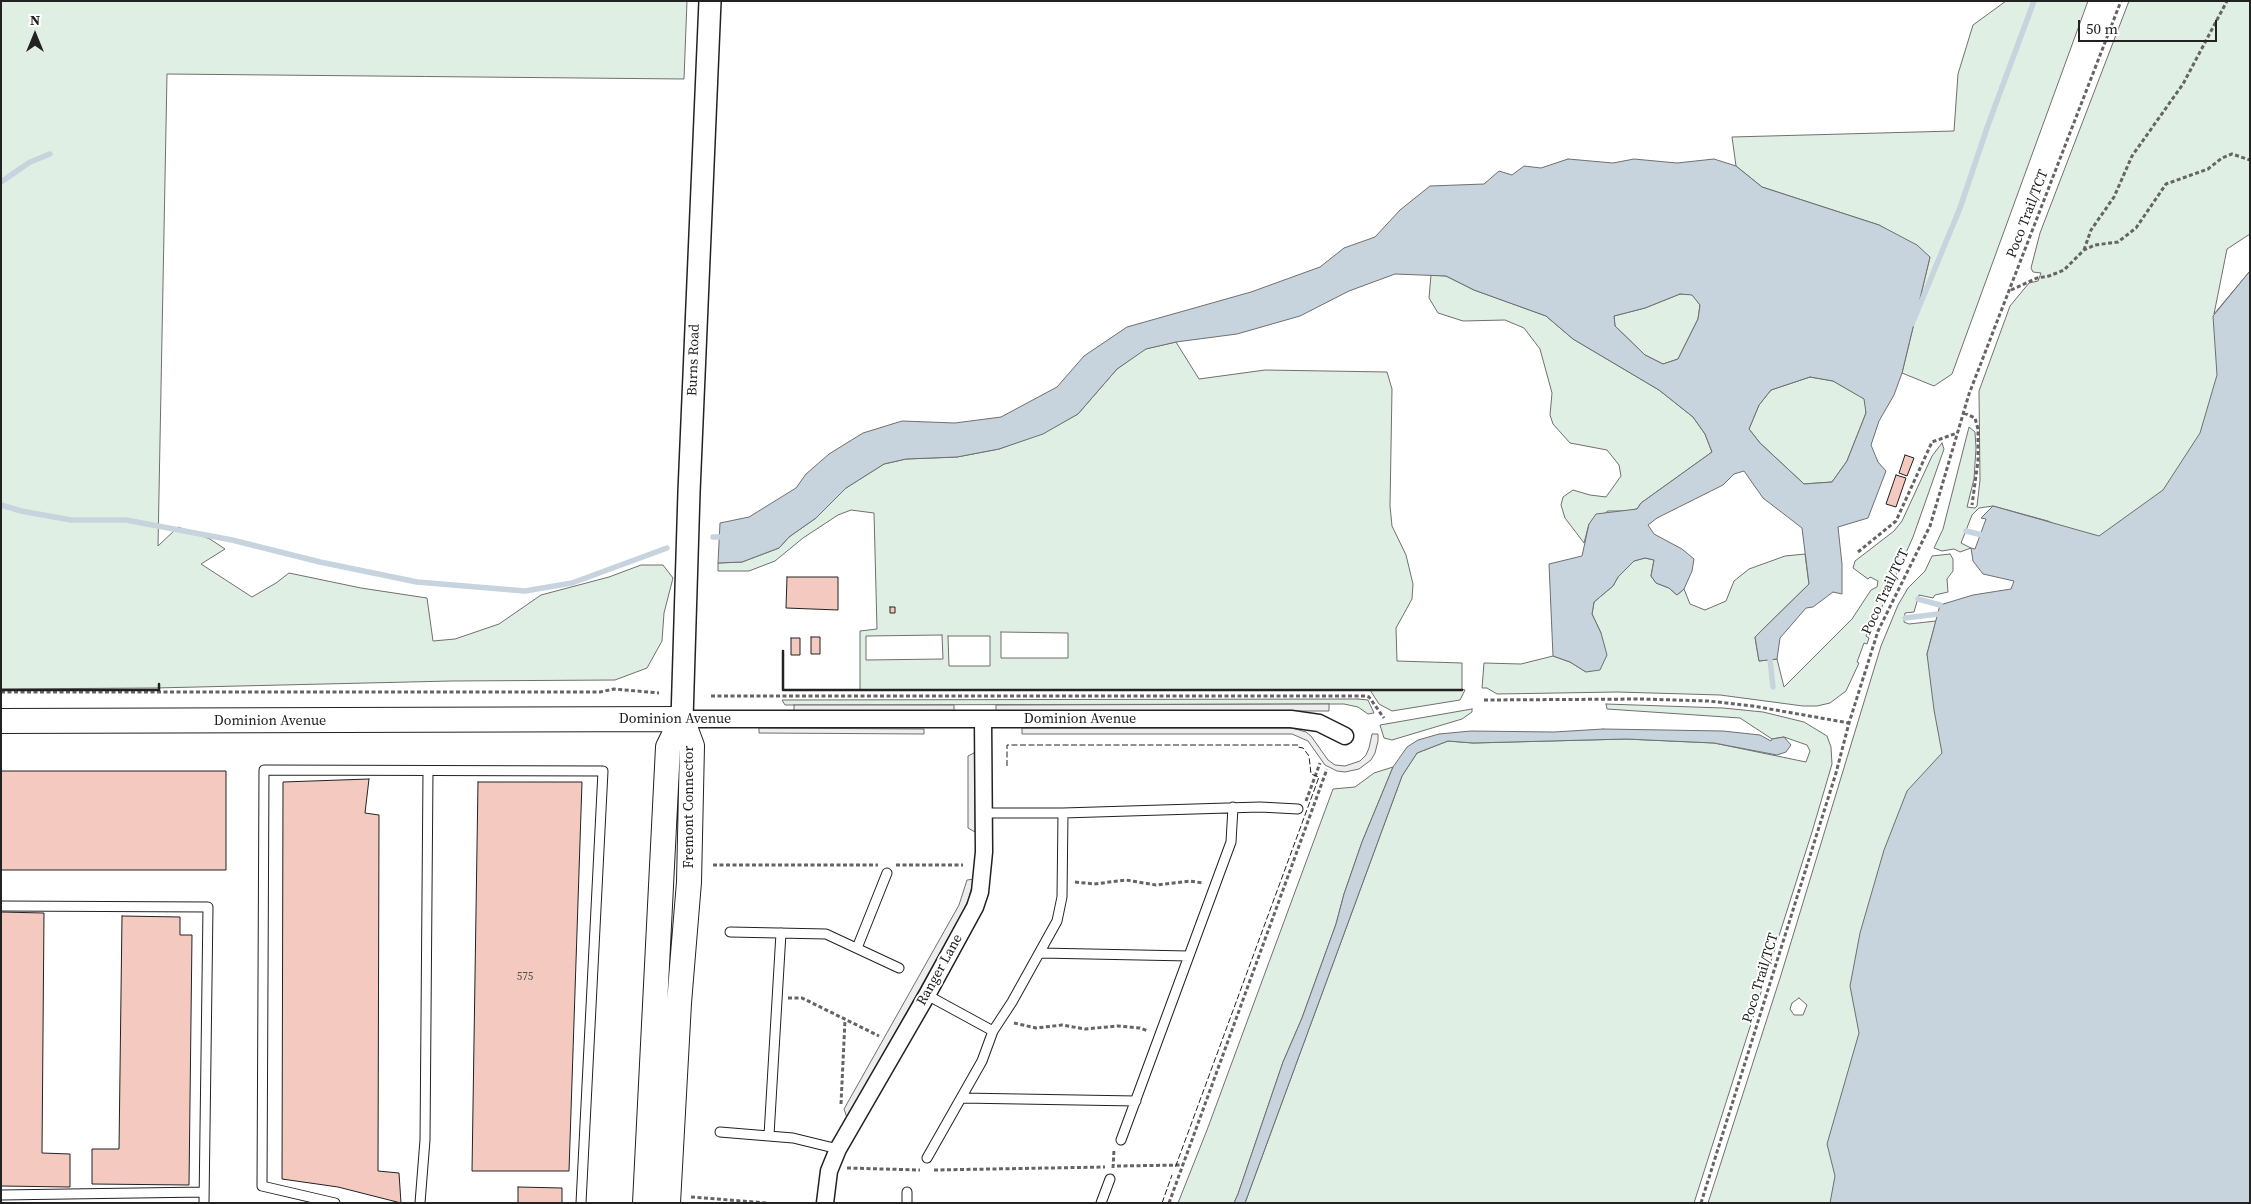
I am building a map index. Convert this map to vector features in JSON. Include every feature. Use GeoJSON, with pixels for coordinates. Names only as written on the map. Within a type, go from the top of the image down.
{"type":"FeatureCollection","features":[{"type":"Feature","properties":{"kind":"main road","name":"Dominion Avenue"},"geometry":{"type":"LineString","coordinates":[[1,721],[682,719]]}},
{"type":"Feature","properties":{"kind":"main road","name":"Fremont Connector"},"geometry":{"type":"LineString","coordinates":[[645,1203],[668,747],[682,719]]}},
{"type":"Feature","properties":{"kind":"main road","name":"Fremont Connector"},"geometry":{"type":"LineString","coordinates":[[668,1203],[688,882],[692,746],[682,719]]}},
{"type":"Feature","properties":{"kind":"street","name":"Burns Road"},"geometry":{"type":"LineString","coordinates":[[682,719],[688,517],[710,1]]}},
{"type":"Feature","properties":{"kind":"street","name":"Dominion Avenue"},"geometry":{"type":"LineString","coordinates":[[682,719],[1291,719],[1319,723],[1345,736]]}},
{"type":"Feature","properties":{"kind":"street","name":"Ranger Lane"},"geometry":{"type":"LineString","coordinates":[[825,1203],[829,1171],[838,1149],[927,994],[975,907],[980,892],[983,876],[983,719]]}},
{"type":"Feature","properties":{"kind":"lane"},"geometry":{"type":"LineString","coordinates":[[335,1203],[262,1186],[264,770],[603,771],[580,1203]]}},
{"type":"Feature","properties":{"kind":"lane"},"geometry":{"type":"LineString","coordinates":[[420,1203],[425,1140],[428,771]]}},
{"type":"Feature","properties":{"kind":"lane"},"geometry":{"type":"LineString","coordinates":[[984,813],[1063,813],[1233,807],[1298,809]]}},
{"type":"Feature","properties":{"kind":"lane"},"geometry":{"type":"LineString","coordinates":[[1122,1140],[1231,842],[1233,807]]}},
{"type":"Feature","properties":{"kind":"lane"},"geometry":{"type":"LineString","coordinates":[[927,1158],[982,1061],[993,1031],[1040,953],[1060,913],[1063,879],[1063,813]]}},
{"type":"Feature","properties":{"kind":"lane"},"geometry":{"type":"LineString","coordinates":[[857,948],[885,869]]}},
{"type":"Feature","properties":{"kind":"lane"},"geometry":{"type":"LineString","coordinates":[[1,906],[208,907],[204,1203]]}},
{"type":"Feature","properties":{"kind":"lane"},"geometry":{"type":"LineString","coordinates":[[730,932],[826,934],[899,968]]}},
{"type":"Feature","properties":{"kind":"lane"},"geometry":{"type":"LineString","coordinates":[[769,1135],[780,933]]}},
{"type":"Feature","properties":{"kind":"lane"},"geometry":{"type":"LineString","coordinates":[[1040,953],[1190,956]]}},
{"type":"Feature","properties":{"kind":"lane"},"geometry":{"type":"LineString","coordinates":[[927,994],[993,1031]]}},
{"type":"Feature","properties":{"kind":"lane"},"geometry":{"type":"LineString","coordinates":[[962,1098],[1136,1101]]}},
{"type":"Feature","properties":{"kind":"lane"},"geometry":{"type":"LineString","coordinates":[[720,1132],[807,1140],[838,1149]]}},
{"type":"Feature","properties":{"kind":"lane"},"geometry":{"type":"LineString","coordinates":[[1101,1203],[1110,1179]]}},
{"type":"Feature","properties":{"kind":"lane"},"geometry":{"type":"LineString","coordinates":[[1,1195],[204,1192]]}},
{"type":"Feature","properties":{"kind":"lane"},"geometry":{"type":"LineString","coordinates":[[907,1192],[907,1203]]}},
{"type":"Feature","properties":{"kind":"path","name":"Poco Trail/TCT"},"geometry":{"type":"LineString","coordinates":[[1702,1203],[1836,773],[1849,723],[1878,631],[1930,526],[1964,413],[2122,1]]}},
{"type":"Feature","properties":{"kind":"path"},"geometry":{"type":"LineString","coordinates":[[2084,250],[2091,230],[2114,197],[2132,156],[2183,84],[2227,1]]}},
{"type":"Feature","properties":{"kind":"path"},"geometry":{"type":"LineString","coordinates":[[2010,290],[2038,278],[2064,270],[2084,250],[2103,242],[2118,242],[2136,228],[2166,184],[2208,169],[2222,158],[2232,154],[2250,160]]}},
{"type":"Feature","properties":{"kind":"path"},"geometry":{"type":"LineString","coordinates":[[1964,413],[1975,418],[1978,429],[1978,461],[1972,505]]}},
{"type":"Feature","properties":{"kind":"path"},"geometry":{"type":"LineString","coordinates":[[1858,552],[1896,521],[1932,442],[1958,432]]}},
{"type":"Feature","properties":{"kind":"path"},"geometry":{"type":"LineString","coordinates":[[1,692],[600,692],[614,689],[659,693]]}},
{"type":"Feature","properties":{"kind":"path"},"geometry":{"type":"LineString","coordinates":[[711,696],[1366,696],[1370,697],[1384,718]]}},
{"type":"Feature","properties":{"kind":"path"},"geometry":{"type":"LineString","coordinates":[[1484,700],[1641,699],[1708,701],[1753,706],[1849,723]]}},
{"type":"Feature","properties":{"kind":"path"},"geometry":{"type":"LineString","coordinates":[[1298,809],[1298,803],[1305,803],[1320,763]]}},
{"type":"Feature","properties":{"kind":"path"},"geometry":{"type":"LineString","coordinates":[[1169,1203],[1328,769]]}},
{"type":"Feature","properties":{"kind":"path"},"geometry":{"type":"LineString","coordinates":[[713,865],[885,869]]}},
{"type":"Feature","properties":{"kind":"path"},"geometry":{"type":"LineString","coordinates":[[893,865],[963,865]]}},
{"type":"Feature","properties":{"kind":"path"},"geometry":{"type":"LineString","coordinates":[[1063,879],[1088,884],[1126,880],[1156,885],[1190,881],[1215,887]]}},
{"type":"Feature","properties":{"kind":"path"},"geometry":{"type":"LineString","coordinates":[[777,998],[802,998],[879,1036]]}},
{"type":"Feature","properties":{"kind":"path"},"geometry":{"type":"LineString","coordinates":[[1003,1017],[1028,1028],[1043,1029],[1062,1025],[1093,1029],[1118,1026],[1143,1029],[1159,1038]]}},
{"type":"Feature","properties":{"kind":"path"},"geometry":{"type":"LineString","coordinates":[[841,1104],[846,1020]]}},
{"type":"Feature","properties":{"kind":"path"},"geometry":{"type":"LineString","coordinates":[[932,1170],[1183,1165]]}},
{"type":"Feature","properties":{"kind":"path"},"geometry":{"type":"LineString","coordinates":[[845,1168],[924,1170]]}},
{"type":"Feature","properties":{"kind":"path"},"geometry":{"type":"LineString","coordinates":[[691,1197],[767,1203]]}},
{"type":"Feature","properties":{"kind":"green space"},"geometry":{"type":"Polygon","coordinates":[[[1,1],[687,1],[684,79],[167,74],[158,546],[178,527],[210,539],[225,549],[201,564],[252,597],[289,573],[361,588],[427,598],[433,641],[455,639],[499,624],[541,595],[609,577],[641,565],[663,565],[673,578],[664,613],[662,641],[647,668],[615,680],[1,689],[1,1]]]}},
{"type":"Feature","properties":{"kind":"green space"},"geometry":{"type":"Polygon","coordinates":[[[2006,1],[2088,1],[1952,374],[1934,386],[1902,373],[1930,257],[1879,225],[1762,187],[1736,166],[1732,137],[1954,131],[1958,74],[1973,25],[2006,1]]]}},
{"type":"Feature","properties":{"kind":"green space"},"geometry":{"type":"Polygon","coordinates":[[[2129,1],[2250,1],[2250,234],[2227,249],[2214,314],[2250,271],[2250,619],[2048,521],[1993,506],[1979,508],[1972,515],[1961,543],[1971,548],[1960,552],[1954,549],[1942,551],[1934,548],[1943,529],[1969,427],[1975,432],[1976,448],[1974,479],[1967,507],[1975,508],[1977,506],[1980,480],[1979,391],[2010,306],[2029,283],[2038,281],[2041,273],[2033,272],[2031,268],[2040,233],[2129,1]]]}},
{"type":"Feature","properties":{"kind":"green space"},"geometry":{"type":"Polygon","coordinates":[[[1431,275],[1446,276],[1474,290],[1546,316],[1573,339],[1659,390],[1693,417],[1705,434],[1712,452],[1641,503],[1637,509],[1608,511],[1589,524],[1584,543],[1565,518],[1561,505],[1563,497],[1573,490],[1606,497],[1621,476],[1619,465],[1607,450],[1570,443],[1553,424],[1550,415],[1552,393],[1540,349],[1524,328],[1505,320],[1463,321],[1438,313],[1429,298],[1431,275]]]}},
{"type":"Feature","properties":{"kind":"green space"},"geometry":{"type":"Polygon","coordinates":[[[1680,294],[1692,294],[1700,305],[1698,319],[1678,359],[1663,364],[1645,355],[1615,326],[1614,316],[1645,308],[1680,294]]]}},
{"type":"Feature","properties":{"kind":"green space"},"geometry":{"type":"Polygon","coordinates":[[[1176,342],[1199,379],[1265,370],[1387,372],[1392,389],[1390,506],[1392,526],[1406,555],[1413,584],[1412,599],[1396,628],[1397,661],[1462,663],[1462,689],[1465,690],[1460,700],[1392,711],[1379,704],[1370,690],[860,690],[860,631],[877,629],[874,513],[851,510],[838,515],[803,538],[775,561],[749,571],[718,571],[718,563],[742,562],[779,548],[789,537],[816,518],[846,488],[884,464],[906,459],[957,457],[999,449],[1043,433],[1078,414],[1117,369],[1145,349],[1176,342]],[[1001,632],[1001,658],[1068,658],[1068,633],[1001,632]],[[942,635],[866,636],[866,660],[943,659],[942,635]],[[948,636],[949,666],[990,666],[990,636],[948,636]]]}},
{"type":"Feature","properties":{"kind":"green space"},"geometry":{"type":"Polygon","coordinates":[[[1810,377],[1833,381],[1865,399],[1866,413],[1847,461],[1832,482],[1804,484],[1760,443],[1749,429],[1759,405],[1771,390],[1810,377]]]}},
{"type":"Feature","properties":{"kind":"green space"},"geometry":{"type":"Polygon","coordinates":[[[1942,443],[1944,449],[1913,537],[1877,618],[1874,618],[1866,636],[1869,638],[1867,644],[1864,643],[1857,662],[1859,663],[1846,691],[1830,703],[1817,706],[1803,706],[1720,695],[1617,692],[1497,694],[1487,688],[1482,688],[1484,663],[1521,664],[1553,656],[1570,662],[1586,672],[1601,633],[1592,614],[1594,602],[1613,586],[1618,577],[1634,561],[1645,558],[1654,560],[1651,576],[1656,583],[1669,588],[1677,595],[1684,589],[1690,604],[1705,610],[1726,601],[1734,581],[1749,569],[1785,556],[1805,554],[1809,584],[1755,637],[1759,661],[1777,659],[1784,687],[1852,619],[1871,590],[1877,587],[1878,581],[1870,577],[1868,579],[1853,568],[1855,561],[1894,531],[1902,521],[1932,456],[1942,443]]]}},
{"type":"Feature","properties":{"kind":"green space"},"geometry":{"type":"Polygon","coordinates":[[[1950,554],[1953,559],[1953,571],[1947,579],[1948,592],[1935,595],[1933,598],[1919,595],[1914,612],[1905,613],[1904,622],[1909,624],[1936,621],[1927,654],[1941,716],[2022,1203],[1708,1203],[1781,975],[1881,646],[1898,605],[1908,588],[1925,571],[1932,556],[1950,554]],[[1799,998],[1792,1003],[1790,1009],[1794,1015],[1803,1015],[1807,1005],[1799,998]]]}},
{"type":"Feature","properties":{"kind":"green space"},"geometry":{"type":"Polygon","coordinates":[[[782,700],[1368,700],[1374,713],[1368,714],[1358,707],[1344,704],[785,705],[782,700]]]}},
{"type":"Feature","properties":{"kind":"green space"},"geometry":{"type":"Polygon","coordinates":[[[1606,704],[1723,708],[1763,712],[1804,722],[1827,736],[1831,747],[1832,764],[1812,832],[1694,1203],[1245,1203],[1402,776],[1417,753],[1448,741],[1473,743],[1626,739],[1714,743],[1806,762],[1810,751],[1807,745],[1784,737],[1772,739],[1740,718],[1607,709],[1606,704]]]}},
{"type":"Feature","properties":{"kind":"green space"},"geometry":{"type":"Polygon","coordinates":[[[1472,709],[1472,712],[1462,719],[1392,740],[1384,738],[1380,725],[1472,709]]]}},
{"type":"Feature","properties":{"kind":"green space"},"geometry":{"type":"Polygon","coordinates":[[[1393,767],[1362,842],[1336,924],[1302,1018],[1283,1062],[1234,1203],[1178,1203],[1207,1130],[1333,789],[1355,787],[1374,773],[1393,767]]]}},
{"type":"Feature","properties":{"kind":"shaded area"},"geometry":{"type":"Polygon","coordinates":[[[1568,159],[1613,163],[1634,159],[1677,163],[1714,159],[1736,166],[1762,187],[1879,225],[1917,245],[1930,257],[1902,373],[1894,395],[1879,421],[1871,445],[1878,462],[1886,471],[1868,518],[1838,527],[1842,564],[1842,594],[1833,592],[1813,607],[1806,608],[1780,638],[1777,659],[1759,661],[1755,637],[1809,584],[1802,528],[1763,498],[1744,471],[1734,474],[1723,485],[1657,518],[1648,525],[1654,534],[1682,549],[1694,559],[1692,571],[1684,589],[1677,595],[1669,588],[1656,583],[1651,576],[1654,560],[1645,558],[1634,561],[1618,577],[1613,586],[1594,602],[1592,614],[1601,633],[1607,655],[1600,670],[1586,672],[1570,662],[1553,656],[1549,564],[1582,556],[1589,524],[1596,514],[1637,509],[1641,503],[1712,452],[1705,434],[1693,417],[1659,390],[1573,339],[1546,316],[1474,290],[1446,276],[1395,274],[1349,291],[1300,316],[1237,334],[1176,342],[1146,349],[1117,369],[1078,414],[1043,434],[999,449],[957,457],[906,459],[884,464],[846,488],[816,518],[789,537],[779,548],[742,562],[718,563],[720,523],[749,517],[796,488],[806,474],[829,454],[863,433],[902,421],[955,423],[1001,417],[1057,387],[1084,356],[1127,327],[1251,292],[1320,267],[1344,248],[1375,237],[1400,210],[1430,186],[1484,184],[1499,171],[1512,175],[1524,166],[1541,168],[1568,159]],[[1680,294],[1645,308],[1614,316],[1615,326],[1645,355],[1663,364],[1678,359],[1698,319],[1700,305],[1692,295],[1680,294]],[[1810,377],[1771,390],[1759,405],[1749,429],[1760,443],[1804,484],[1832,482],[1847,461],[1866,413],[1864,399],[1833,381],[1810,377]]]}},
{"type":"Feature","properties":{"kind":"shaded area"},"geometry":{"type":"Polygon","coordinates":[[[2250,271],[2250,1203],[1830,1203],[1835,1176],[1827,1144],[1859,1033],[1850,986],[1860,933],[1884,850],[1907,791],[1942,753],[1927,654],[1940,605],[1973,595],[2011,589],[2014,581],[1983,574],[1973,561],[1971,548],[1975,549],[1986,519],[1981,518],[1993,506],[2099,536],[2163,490],[2200,433],[2217,375],[2213,316],[2250,271]]]}},
{"type":"Feature","properties":{"kind":"shaded area"},"geometry":{"type":"Polygon","coordinates":[[[1329,704],[1329,711],[996,711],[996,705],[1329,704]]]}},
{"type":"Feature","properties":{"kind":"shaded area"},"geometry":{"type":"Polygon","coordinates":[[[794,705],[954,705],[954,711],[794,711],[794,705]]]}},
{"type":"Feature","properties":{"kind":"shaded area"},"geometry":{"type":"Polygon","coordinates":[[[759,728],[924,729],[924,734],[759,733],[759,728]]]}},
{"type":"Feature","properties":{"kind":"shaded area"},"geometry":{"type":"Polygon","coordinates":[[[1022,728],[1292,728],[1306,732],[1311,736],[1328,760],[1335,765],[1345,766],[1360,761],[1366,755],[1372,734],[1378,734],[1378,741],[1371,760],[1359,769],[1345,772],[1337,771],[1325,765],[1308,741],[1292,734],[1022,734],[1022,728]]]}},
{"type":"Feature","properties":{"kind":"shaded area"},"geometry":{"type":"Polygon","coordinates":[[[1603,729],[1723,731],[1760,735],[1771,741],[1772,739],[1784,737],[1791,745],[1786,752],[1777,755],[1714,743],[1626,739],[1473,743],[1448,741],[1417,753],[1402,776],[1245,1203],[1234,1203],[1283,1062],[1302,1018],[1336,924],[1362,842],[1393,767],[1407,747],[1418,740],[1439,734],[1471,731],[1554,732],[1603,729]]]}},
{"type":"Feature","properties":{"kind":"shaded area"},"geometry":{"type":"Polygon","coordinates":[[[974,753],[975,832],[968,828],[968,756],[974,753]]]}},
{"type":"Feature","properties":{"kind":"shaded area"},"geometry":{"type":"Polygon","coordinates":[[[974,879],[968,901],[959,919],[847,1118],[844,1109],[959,905],[967,880],[974,879]]]}},
{"type":"Feature","properties":{"kind":"building"},"geometry":{"type":"Polygon","coordinates":[[[1905,455],[1914,458],[1907,476],[1899,473],[1905,455]]]}},
{"type":"Feature","properties":{"kind":"building"},"geometry":{"type":"Polygon","coordinates":[[[1896,475],[1906,478],[1896,507],[1886,504],[1896,475]]]}},
{"type":"Feature","properties":{"kind":"building"},"geometry":{"type":"Polygon","coordinates":[[[787,577],[838,577],[838,610],[786,608],[787,577]]]}},
{"type":"Feature","properties":{"kind":"building"},"geometry":{"type":"Polygon","coordinates":[[[890,607],[895,607],[895,613],[890,613],[890,607]]]}},
{"type":"Feature","properties":{"kind":"building"},"geometry":{"type":"Polygon","coordinates":[[[811,637],[820,637],[820,654],[811,654],[811,637]]]}},
{"type":"Feature","properties":{"kind":"building"},"geometry":{"type":"Polygon","coordinates":[[[791,638],[800,638],[800,655],[791,655],[791,638]]]}},
{"type":"Feature","properties":{"kind":"building"},"geometry":{"type":"Polygon","coordinates":[[[1,771],[226,771],[226,870],[1,870],[1,771]]]}},
{"type":"Feature","properties":{"kind":"building"},"geometry":{"type":"Polygon","coordinates":[[[369,779],[365,813],[379,815],[378,1171],[399,1173],[401,1203],[338,1187],[282,1179],[283,782],[369,779]]]}},
{"type":"Feature","properties":{"kind":"building"},"geometry":{"type":"Polygon","coordinates":[[[478,782],[582,782],[569,1171],[472,1171],[478,782]]]}},
{"type":"Feature","properties":{"kind":"building"},"geometry":{"type":"Polygon","coordinates":[[[1,912],[44,913],[42,1153],[70,1154],[70,1187],[1,1186],[1,912]]]}},
{"type":"Feature","properties":{"kind":"building"},"geometry":{"type":"Polygon","coordinates":[[[122,916],[180,917],[180,935],[192,935],[189,1185],[92,1184],[92,1149],[119,1149],[122,916]]]}},
{"type":"Feature","properties":{"kind":"building"},"geometry":{"type":"Polygon","coordinates":[[[518,1187],[562,1188],[562,1203],[518,1203],[518,1187]]]}},
{"type":"Feature","properties":{"kind":"waterway"},"geometry":{"type":"LineString","coordinates":[[1912,324],[1960,208],[1988,125],[2034,1]]}},
{"type":"Feature","properties":{"kind":"waterway"},"geometry":{"type":"LineString","coordinates":[[1,182],[30,162],[50,154]]}},
{"type":"Feature","properties":{"kind":"waterway"},"geometry":{"type":"LineString","coordinates":[[1,505],[21,511],[71,520],[126,520],[232,540],[320,562],[417,582],[525,591],[572,583],[667,548]]}},
{"type":"Feature","properties":{"kind":"waterway"},"geometry":{"type":"LineString","coordinates":[[1966,531],[1986,536]]}},
{"type":"Feature","properties":{"kind":"waterway"},"geometry":{"type":"LineString","coordinates":[[713,537],[726,537]]}},
{"type":"Feature","properties":{"kind":"waterway"},"geometry":{"type":"LineString","coordinates":[[1918,599],[1940,605]]}},
{"type":"Feature","properties":{"kind":"waterway"},"geometry":{"type":"LineString","coordinates":[[1905,618],[1938,614]]}},
{"type":"Feature","properties":{"kind":"waterway"},"geometry":{"type":"LineString","coordinates":[[1770,660],[1773,687]]}},
{"type":"Feature","properties":{"kind":"fence"},"geometry":{"type":"LineString","coordinates":[[1007,766],[1007,745],[1298,745],[1309,756],[1311,774],[1319,777],[1175,1168]]}},
{"type":"Feature","properties":{"kind":"fence"},"geometry":{"type":"LineString","coordinates":[[1162,1203],[1172,1175]]}},
{"type":"Feature","properties":{"kind":"wall"},"geometry":{"type":"LineString","coordinates":[[783,651],[783,690],[1462,690]]}},
{"type":"Feature","properties":{"kind":"wall"},"geometry":{"type":"LineString","coordinates":[[1,690],[159,690],[159,684]]}}]}
